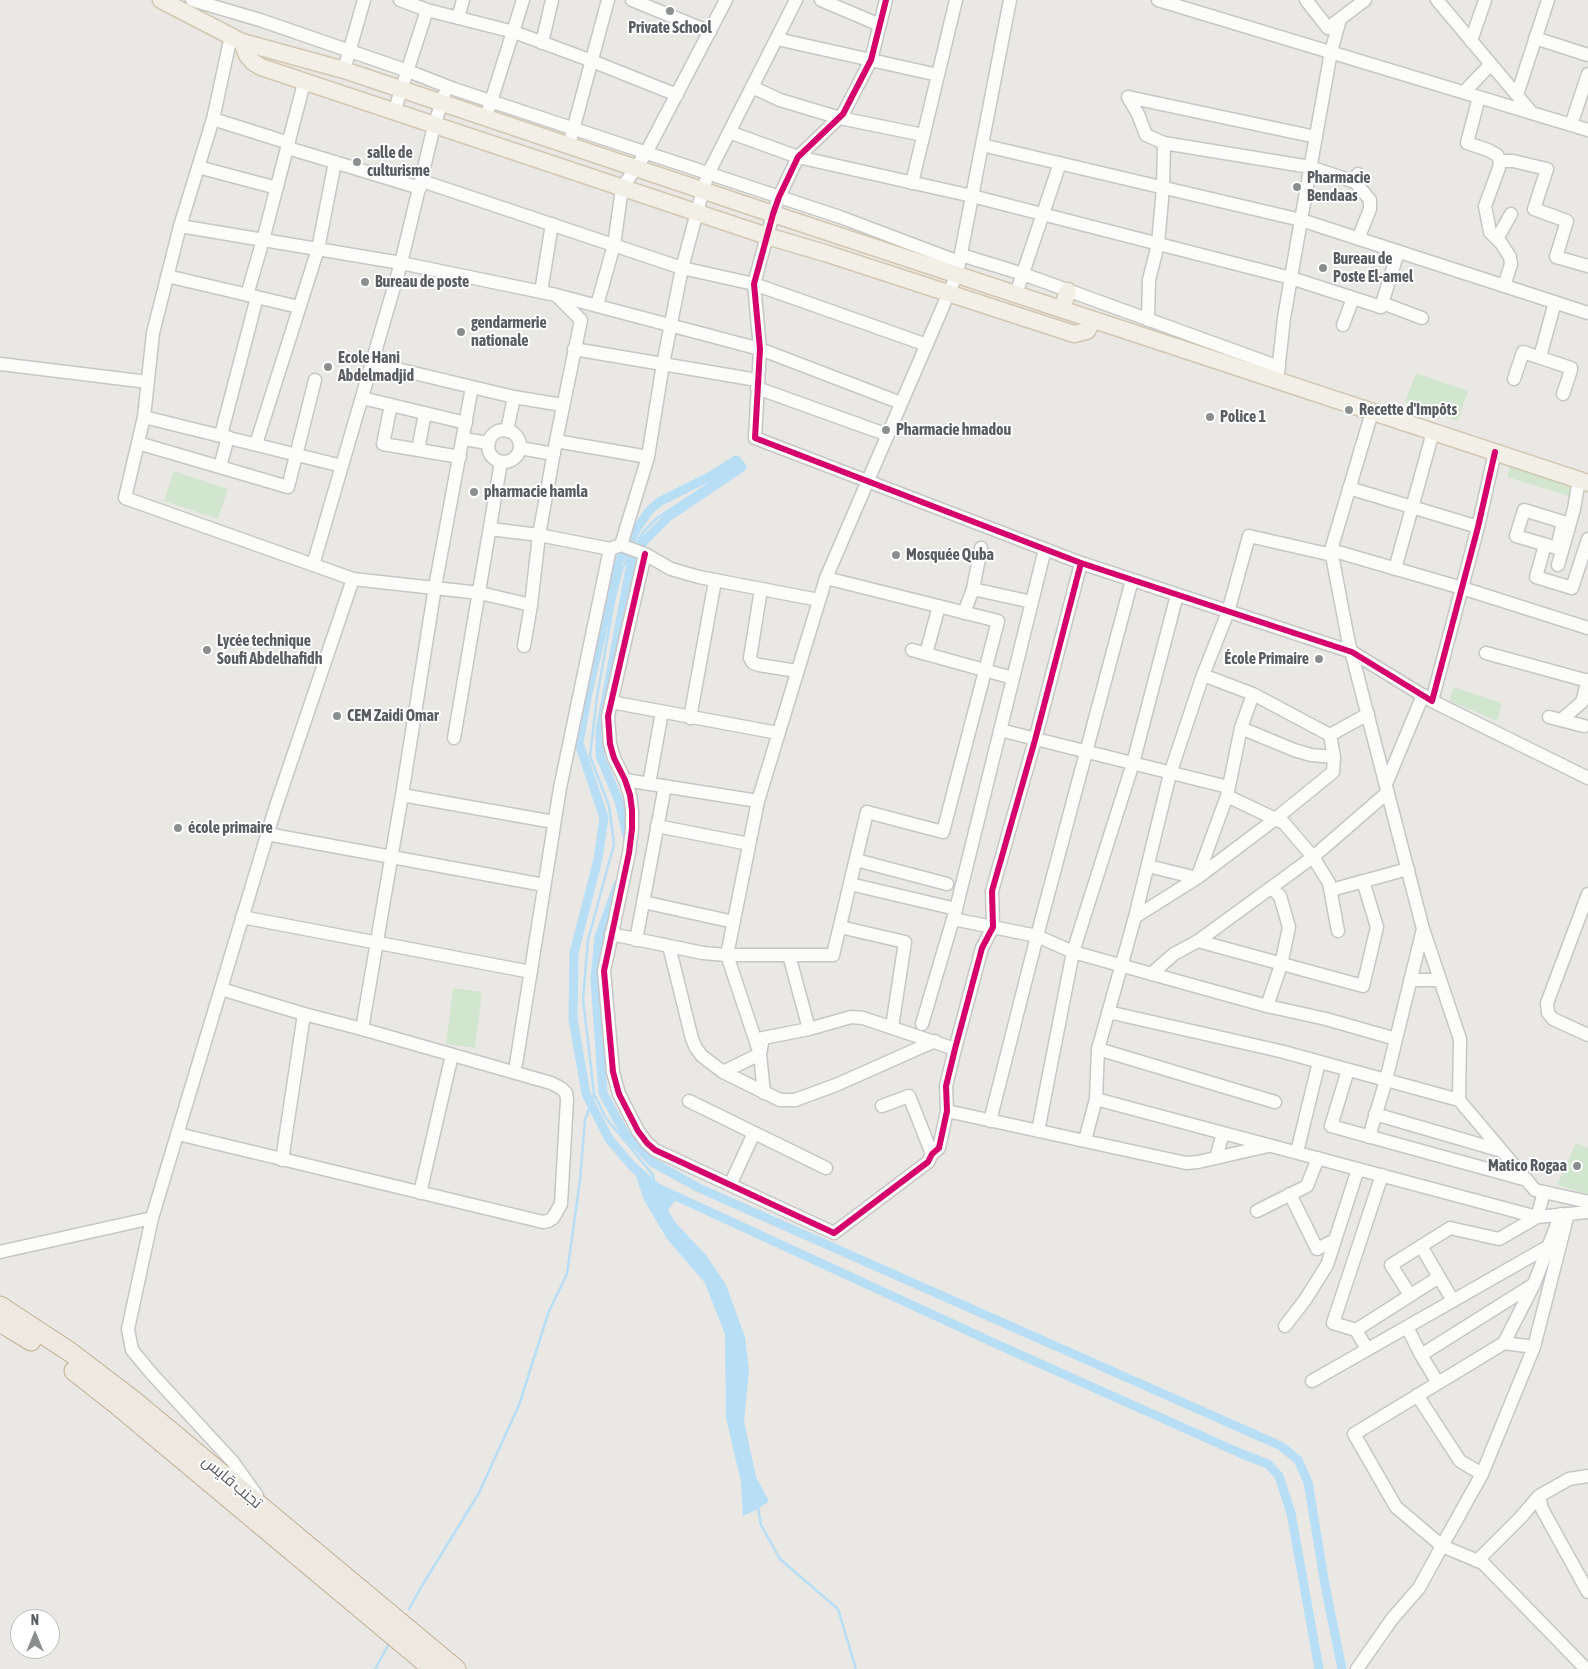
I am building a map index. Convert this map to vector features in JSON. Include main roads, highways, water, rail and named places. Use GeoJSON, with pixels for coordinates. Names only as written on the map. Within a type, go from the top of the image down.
{"type":"FeatureCollection","features":[{"type":"Feature","properties":{"kind":"highway","name":"تجنب قايس"},"geometry":{"type":"LineString","coordinates":[[0,1306],[70,1352],[125,1394],[267,1510],[456,1669]]}},
{"type":"Feature","properties":{"kind":"highway","name":"تجنب قايس"},"geometry":{"type":"LineString","coordinates":[[0,1322],[55,1357],[116,1404],[433,1669]]}},
{"type":"Feature","properties":{"kind":"main road"},"geometry":{"type":"LineString","coordinates":[[161,0],[187,3],[236,39],[253,62],[261,67],[301,82],[767,236],[1074,334],[1087,331],[1093,320]]}},
{"type":"Feature","properties":{"kind":"main road"},"geometry":{"type":"LineString","coordinates":[[236,39],[344,70],[773,214],[835,233],[875,238],[959,264],[1016,294],[1093,320],[1202,348],[1278,374],[1372,412],[1584,481]]}},
{"type":"Feature","properties":{"kind":"main road"},"geometry":{"type":"LineString","coordinates":[[301,82],[304,59]]}},
{"type":"Feature","properties":{"kind":"main road"},"geometry":{"type":"LineString","coordinates":[[1062,309],[1068,291]]}},
{"type":"Feature","properties":{"kind":"water"},"geometry":{"type":"Polygon","coordinates":[[[633,1167],[656,1187],[678,1197],[668,1210],[675,1222],[706,1255],[726,1285],[745,1337],[749,1370],[744,1421],[756,1477],[769,1501],[743,1516],[741,1482],[726,1418],[725,1334],[705,1283],[667,1239],[644,1200],[633,1167]]]}},
{"type":"Feature","properties":{"kind":"waterway"},"geometry":{"type":"LineString","coordinates":[[628,840],[619,801],[600,756],[600,730],[631,563],[644,541],[668,517],[742,467],[736,460],[711,476],[659,502],[649,511],[638,527],[618,562],[588,693],[579,743],[604,818],[598,859],[574,953],[573,1019],[586,1094],[609,1139],[633,1167],[656,1187],[1003,1347],[1268,1464],[1279,1476],[1291,1513],[1319,1669]]}},
{"type":"Feature","properties":{"kind":"waterway"},"geometry":{"type":"LineString","coordinates":[[634,546],[645,530],[657,518],[736,466]]}},
{"type":"Feature","properties":{"kind":"waterway"},"geometry":{"type":"LineString","coordinates":[[630,553],[622,569],[614,601],[597,697],[590,756],[609,806],[614,844],[588,940],[583,999],[594,1094],[606,1118],[653,1175],[655,1187]]}},
{"type":"Feature","properties":{"kind":"waterway"},"geometry":{"type":"LineString","coordinates":[[618,884],[599,937],[595,979],[603,1093],[624,1132],[652,1162],[699,1188],[1281,1446],[1298,1460],[1308,1482],[1325,1585],[1342,1669]]}},
{"type":"Feature","properties":{"kind":"waterway"},"geometry":{"type":"LineString","coordinates":[[409,1609],[479,1493],[519,1405],[549,1311],[567,1274],[580,1180],[585,1120],[594,1094]]}},
{"type":"Feature","properties":{"kind":"waterway"},"geometry":{"type":"LineString","coordinates":[[758,1507],[761,1525],[780,1559],[838,1609],[856,1669]]}},
{"type":"Feature","properties":{"kind":"waterway"},"geometry":{"type":"LineString","coordinates":[[375,1669],[389,1644]]}},
{"type":"Feature","properties":{"kind":"place","name":"Private School"},"geometry":{"type":"Point","coordinates":[670,11]}},
{"type":"Feature","properties":{"kind":"place","name":"salle de culturisme"},"geometry":{"type":"Point","coordinates":[357,162]}},
{"type":"Feature","properties":{"kind":"place","name":"Pharmacie Bendaas"},"geometry":{"type":"Point","coordinates":[1297,187]}},
{"type":"Feature","properties":{"kind":"place","name":"Bureau de Poste El-amel"},"geometry":{"type":"Point","coordinates":[1323,268]}},
{"type":"Feature","properties":{"kind":"place","name":"Bureau de poste"},"geometry":{"type":"Point","coordinates":[365,282]}},
{"type":"Feature","properties":{"kind":"place","name":"gendarmerie nationale"},"geometry":{"type":"Point","coordinates":[461,332]}},
{"type":"Feature","properties":{"kind":"place","name":"Ecole Hani Abdelmadjid"},"geometry":{"type":"Point","coordinates":[328,367]}},
{"type":"Feature","properties":{"kind":"place","name":"Recette d'Impôts"},"geometry":{"type":"Point","coordinates":[1349,410]}},
{"type":"Feature","properties":{"kind":"place","name":"Police 1"},"geometry":{"type":"Point","coordinates":[1210,417]}},
{"type":"Feature","properties":{"kind":"place","name":"Pharmacie hmadou"},"geometry":{"type":"Point","coordinates":[886,430]}},
{"type":"Feature","properties":{"kind":"place","name":"pharmacie hamla"},"geometry":{"type":"Point","coordinates":[474,492]}},
{"type":"Feature","properties":{"kind":"place","name":"Mosquée Quba"},"geometry":{"type":"Point","coordinates":[896,555]}},
{"type":"Feature","properties":{"kind":"place","name":"Lycée technique Soufi Abdelhafidh"},"geometry":{"type":"Point","coordinates":[207,650]}},
{"type":"Feature","properties":{"kind":"place","name":"École Primaire"},"geometry":{"type":"Point","coordinates":[1319,659]}},
{"type":"Feature","properties":{"kind":"place","name":"CEM Zaidi Omar"},"geometry":{"type":"Point","coordinates":[337,716]}},
{"type":"Feature","properties":{"kind":"place","name":"école primaire"},"geometry":{"type":"Point","coordinates":[178,828]}},
{"type":"Feature","properties":{"kind":"place","name":"Matico Rogaa"},"geometry":{"type":"Point","coordinates":[1577,1166]}}]}
